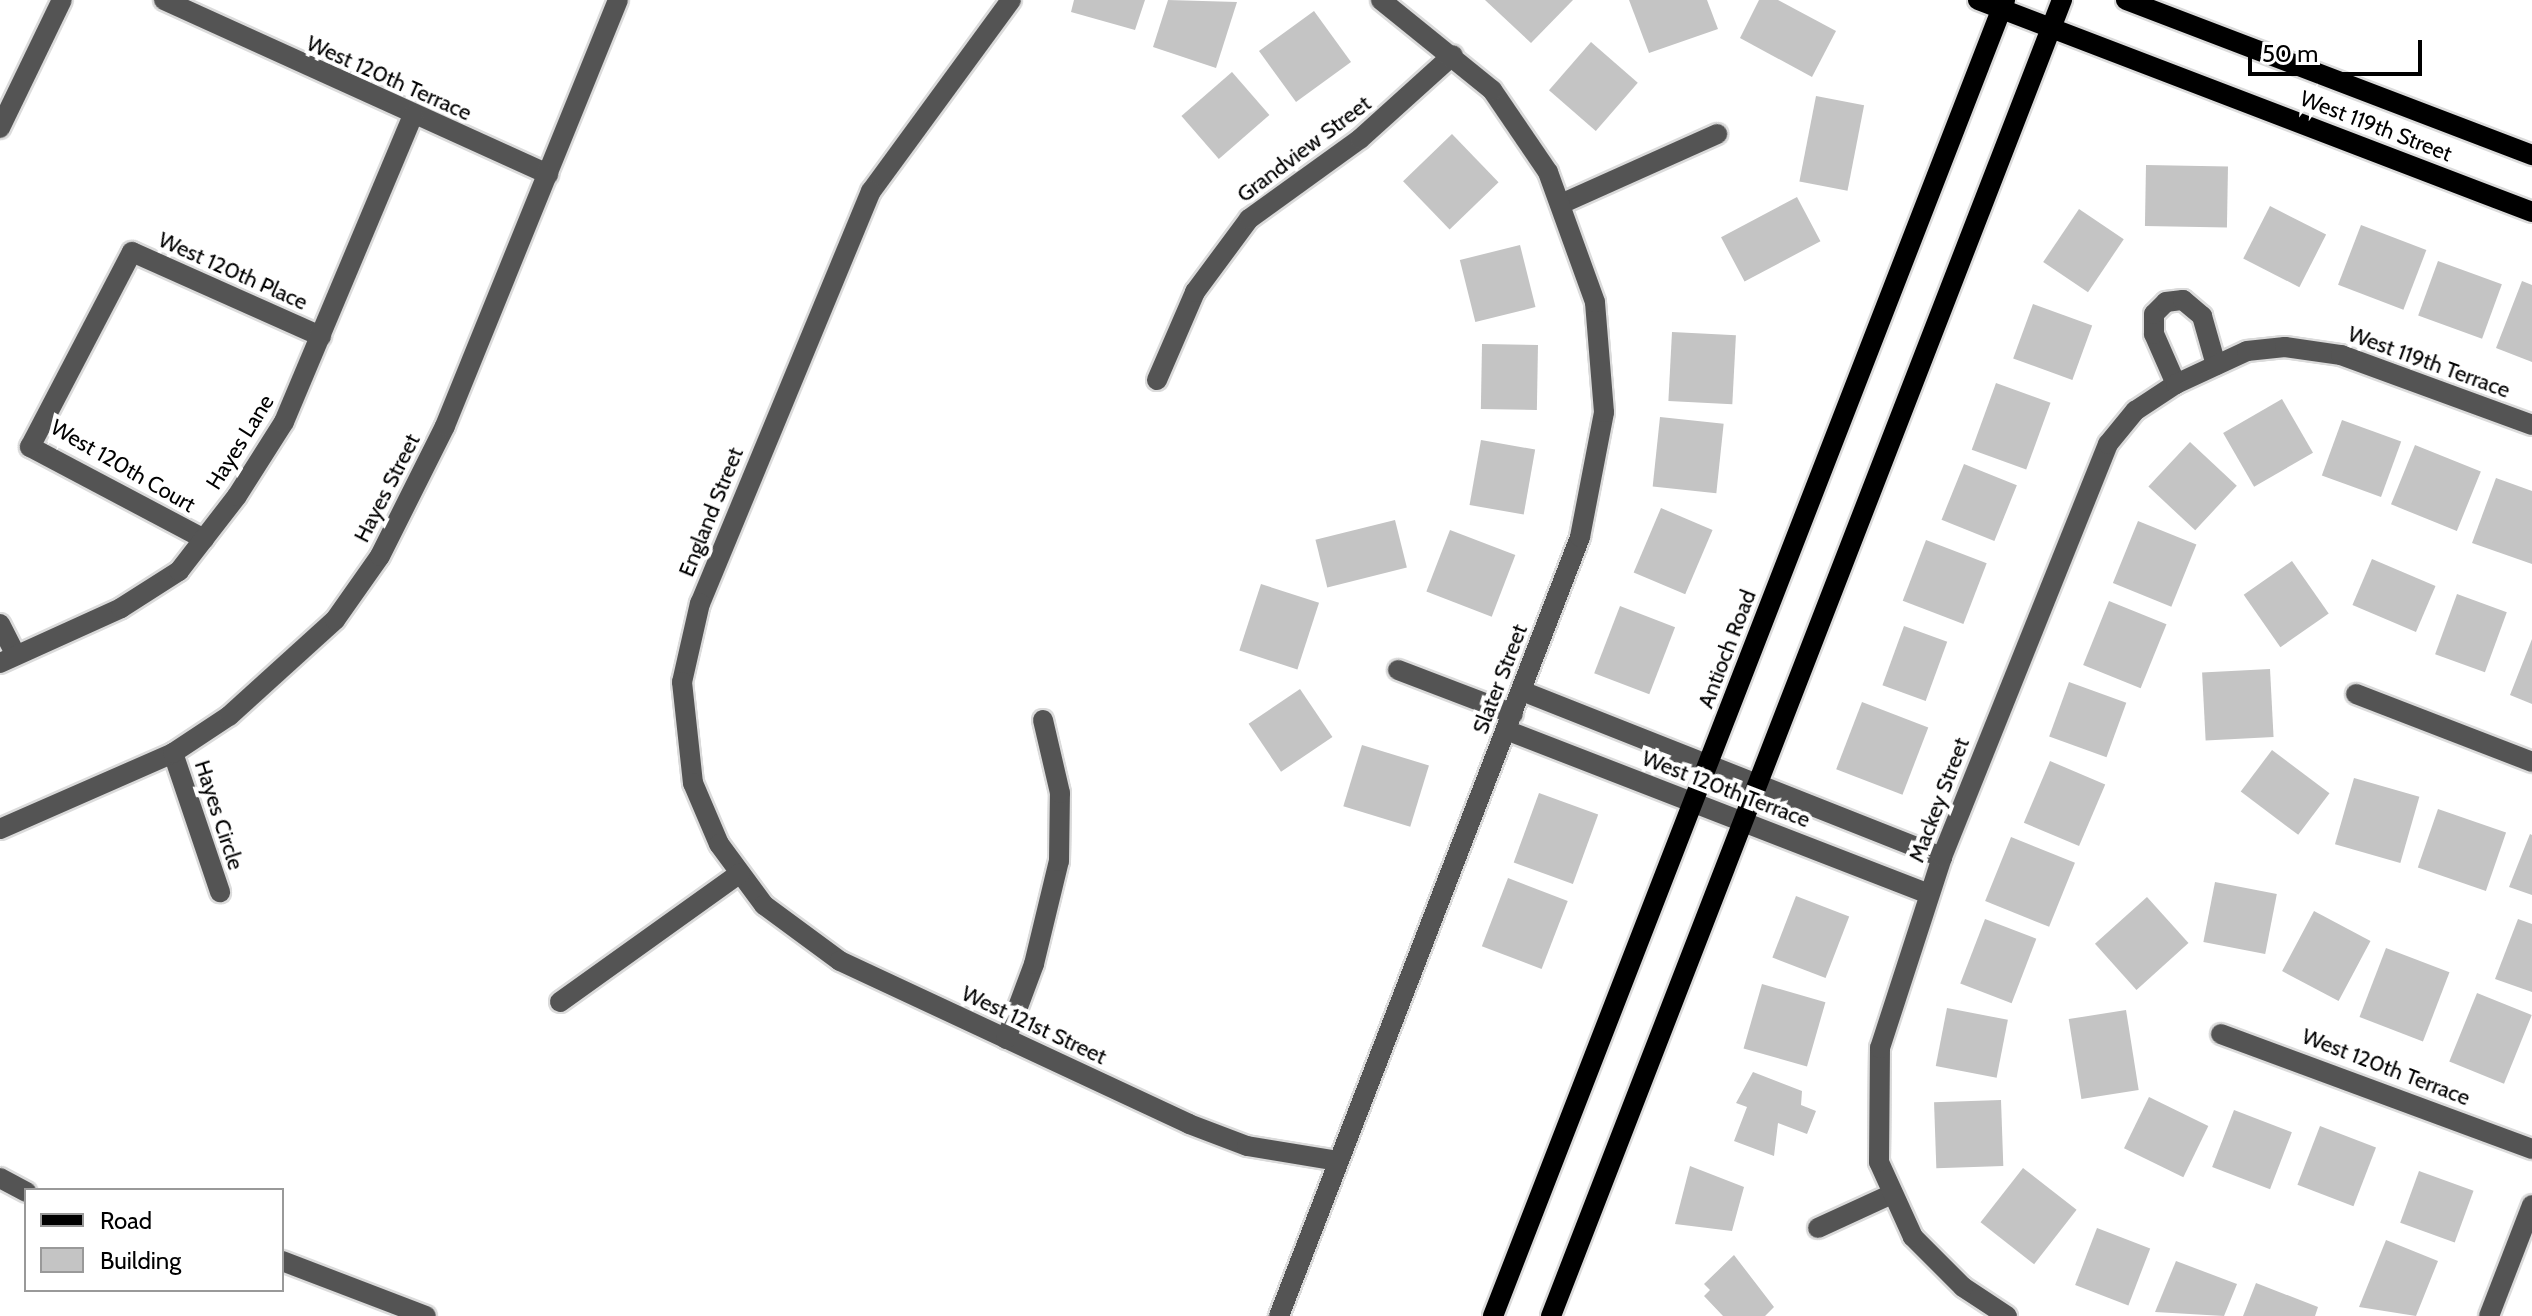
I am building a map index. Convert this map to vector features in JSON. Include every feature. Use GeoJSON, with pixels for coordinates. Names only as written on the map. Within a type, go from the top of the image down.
{"type":"FeatureCollection","features":[{"type":"Feature","properties":{"kind":"main road","name":"West 119th Street"},"geometry":{"type":"LineString","coordinates":[[1978,0],[2003,4],[2051,27],[2532,212]]}},
{"type":"Feature","properties":{"kind":"main road"},"geometry":{"type":"LineString","coordinates":[[1551,1316],[2062,0]]}},
{"type":"Feature","properties":{"kind":"main road","name":"West 119th Street"},"geometry":{"type":"LineString","coordinates":[[2126,0],[2532,155]]}},
{"type":"Feature","properties":{"kind":"main road","name":"Antioch Road"},"geometry":{"type":"LineString","coordinates":[[1493,1316],[2003,4]]}},
{"type":"Feature","properties":{"kind":"street"},"geometry":{"type":"LineString","coordinates":[[0,128],[62,0]]}},
{"type":"Feature","properties":{"kind":"street","name":"West 120th Terrace"},"geometry":{"type":"LineString","coordinates":[[164,0],[210,25],[548,174]]}},
{"type":"Feature","properties":{"kind":"street","name":"Hayes Street"},"geometry":{"type":"LineString","coordinates":[[0,829],[173,753],[291,663],[335,620],[380,556],[445,426],[618,0]]}},
{"type":"Feature","properties":{"kind":"street","name":"England Street"},"geometry":{"type":"LineString","coordinates":[[740,873],[702,807],[685,746],[682,682],[696,615],[871,191],[1011,0]]}},
{"type":"Feature","properties":{"kind":"street"},"geometry":{"type":"LineString","coordinates":[[1381,0],[1453,55],[1492,90],[1532,143],[1563,203],[1717,134]]}},
{"type":"Feature","properties":{"kind":"street","name":"Grandview Street"},"geometry":{"type":"LineString","coordinates":[[1157,380],[1195,292],[1249,219],[1360,139],[1453,55]]}},
{"type":"Feature","properties":{"kind":"street","name":"Hayes Lane"},"geometry":{"type":"LineString","coordinates":[[0,624],[8,659],[133,601],[179,571],[284,422],[413,115]]}},
{"type":"Feature","properties":{"kind":"street","name":"Slater Street"},"geometry":{"type":"LineString","coordinates":[[1279,1316],[1580,537],[1604,412],[1595,302],[1563,203]]}},
{"type":"Feature","properties":{"kind":"street","name":"West 120th Place"},"geometry":{"type":"LineString","coordinates":[[84,342],[132,252],[321,336]]}},
{"type":"Feature","properties":{"kind":"street"},"geometry":{"type":"LineString","coordinates":[[2176,384],[2154,334],[2154,314],[2166,302],[2183,300],[2202,316],[2216,365]]}},
{"type":"Feature","properties":{"kind":"street","name":"West 120th Court"},"geometry":{"type":"LineString","coordinates":[[84,342],[30,447],[204,539]]}},
{"type":"Feature","properties":{"kind":"street","name":"West 119th Terrace"},"geometry":{"type":"LineString","coordinates":[[2176,384],[2247,351],[2320,349],[2532,425]]}},
{"type":"Feature","properties":{"kind":"street","name":"Mackey Street"},"geometry":{"type":"LineString","coordinates":[[1892,1194],[1874,1134],[1880,1048],[1929,894],[2098,463],[2135,411],[2176,384]]}},
{"type":"Feature","properties":{"kind":"street","name":"West 120th Terrace"},"geometry":{"type":"LineString","coordinates":[[1398,670],[1693,802],[1929,894]]}},
{"type":"Feature","properties":{"kind":"street","name":"West 120th Terrace"},"geometry":{"type":"LineString","coordinates":[[1522,691],[1942,857]]}},
{"type":"Feature","properties":{"kind":"street"},"geometry":{"type":"LineString","coordinates":[[2356,694],[2532,762]]}},
{"type":"Feature","properties":{"kind":"street"},"geometry":{"type":"LineString","coordinates":[[1006,1039],[1034,964],[1059,861],[1060,793],[1043,720]]}},
{"type":"Feature","properties":{"kind":"street","name":"Hayes Circle"},"geometry":{"type":"LineString","coordinates":[[173,753],[220,892]]}},
{"type":"Feature","properties":{"kind":"street"},"geometry":{"type":"LineString","coordinates":[[560,1002],[740,873]]}},
{"type":"Feature","properties":{"kind":"street","name":"West 121st Street"},"geometry":{"type":"LineString","coordinates":[[740,873],[764,905],[840,961],[1247,1146],[1339,1161]]}},
{"type":"Feature","properties":{"kind":"street","name":"West 120th Terrace"},"geometry":{"type":"LineString","coordinates":[[2221,1034],[2532,1149]]}},
{"type":"Feature","properties":{"kind":"street"},"geometry":{"type":"LineString","coordinates":[[0,1178],[24,1191]]}},
{"type":"Feature","properties":{"kind":"street"},"geometry":{"type":"LineString","coordinates":[[1818,1228],[1892,1194],[1913,1237],[1941,1269],[2007,1316]]}},
{"type":"Feature","properties":{"kind":"street"},"geometry":{"type":"LineString","coordinates":[[2489,1316],[2532,1205]]}},
{"type":"Feature","properties":{"kind":"street"},"geometry":{"type":"LineString","coordinates":[[284,1262],[384,1309],[426,1316]]}},
{"type":"Feature","properties":{"kind":"building"},"geometry":{"type":"Polygon","coordinates":[[[1074,0],[1145,0],[1135,30],[1071,12],[1074,0]]]}},
{"type":"Feature","properties":{"kind":"building"},"geometry":{"type":"Polygon","coordinates":[[[1168,0],[1237,2],[1216,68],[1153,47],[1168,0]]]}},
{"type":"Feature","properties":{"kind":"building"},"geometry":{"type":"Polygon","coordinates":[[[1485,0],[1573,0],[1531,43],[1485,0]]]}},
{"type":"Feature","properties":{"kind":"building"},"geometry":{"type":"Polygon","coordinates":[[[1629,0],[1707,0],[1718,29],[1649,53],[1629,0]]]}},
{"type":"Feature","properties":{"kind":"building"},"geometry":{"type":"Polygon","coordinates":[[[1759,0],[1778,0],[1836,31],[1812,77],[1740,38],[1759,0]]]}},
{"type":"Feature","properties":{"kind":"building"},"geometry":{"type":"Polygon","coordinates":[[[1314,11],[1351,62],[1296,102],[1259,51],[1314,11]]]}},
{"type":"Feature","properties":{"kind":"building"},"geometry":{"type":"Polygon","coordinates":[[[1591,42],[1638,83],[1596,131],[1549,90],[1591,42]]]}},
{"type":"Feature","properties":{"kind":"building"},"geometry":{"type":"Polygon","coordinates":[[[1232,72],[1269,115],[1219,159],[1181,116],[1232,72]]]}},
{"type":"Feature","properties":{"kind":"building"},"geometry":{"type":"Polygon","coordinates":[[[1816,96],[1864,105],[1847,191],[1799,181],[1816,96]]]}},
{"type":"Feature","properties":{"kind":"building"},"geometry":{"type":"Polygon","coordinates":[[[1452,134],[1499,182],[1450,229],[1403,181],[1452,134]]]}},
{"type":"Feature","properties":{"kind":"building"},"geometry":{"type":"Polygon","coordinates":[[[2146,165],[2228,166],[2227,227],[2145,226],[2146,165]]]}},
{"type":"Feature","properties":{"kind":"building"},"geometry":{"type":"Polygon","coordinates":[[[1797,197],[1820,241],[1745,282],[1721,237],[1797,197]]]}},
{"type":"Feature","properties":{"kind":"building"},"geometry":{"type":"Polygon","coordinates":[[[2270,206],[2326,235],[2299,287],[2243,259],[2270,206]]]}},
{"type":"Feature","properties":{"kind":"building"},"geometry":{"type":"Polygon","coordinates":[[[2079,209],[2124,239],[2088,292],[2043,262],[2079,209]]]}},
{"type":"Feature","properties":{"kind":"building"},"geometry":{"type":"Polygon","coordinates":[[[2361,225],[2426,250],[2403,310],[2338,285],[2361,225]]]}},
{"type":"Feature","properties":{"kind":"building"},"geometry":{"type":"Polygon","coordinates":[[[1520,245],[1535,307],[1475,322],[1460,260],[1520,245]]]}},
{"type":"Feature","properties":{"kind":"building"},"geometry":{"type":"Polygon","coordinates":[[[2438,261],[2502,284],[2482,339],[2418,316],[2438,261]]]}},
{"type":"Feature","properties":{"kind":"building"},"geometry":{"type":"Polygon","coordinates":[[[2522,281],[2532,285],[2532,362],[2496,348],[2522,281]]]}},
{"type":"Feature","properties":{"kind":"building"},"geometry":{"type":"Polygon","coordinates":[[[2033,304],[2092,326],[2072,380],[2013,359],[2033,304]]]}},
{"type":"Feature","properties":{"kind":"building"},"geometry":{"type":"Polygon","coordinates":[[[1672,332],[1736,335],[1732,404],[1668,401],[1672,332]]]}},
{"type":"Feature","properties":{"kind":"building"},"geometry":{"type":"Polygon","coordinates":[[[1482,344],[1538,345],[1537,410],[1481,409],[1482,344]]]}},
{"type":"Feature","properties":{"kind":"building"},"geometry":{"type":"Polygon","coordinates":[[[1996,383],[2051,403],[2026,470],[1972,450],[1996,383]]]}},
{"type":"Feature","properties":{"kind":"building"},"geometry":{"type":"Polygon","coordinates":[[[2282,399],[2313,453],[2254,487],[2223,433],[2282,399]]]}},
{"type":"Feature","properties":{"kind":"building"},"geometry":{"type":"Polygon","coordinates":[[[1660,417],[1724,424],[1716,493],[1653,487],[1660,417]]]}},
{"type":"Feature","properties":{"kind":"building"},"geometry":{"type":"Polygon","coordinates":[[[2342,420],[2401,442],[2381,497],[2322,475],[2342,420]]]}},
{"type":"Feature","properties":{"kind":"building"},"geometry":{"type":"Polygon","coordinates":[[[1481,440],[1535,450],[1524,515],[1470,505],[1481,440]]]}},
{"type":"Feature","properties":{"kind":"building"},"geometry":{"type":"Polygon","coordinates":[[[2190,442],[2237,486],[2195,530],[2148,487],[2190,442]]]}},
{"type":"Feature","properties":{"kind":"building"},"geometry":{"type":"Polygon","coordinates":[[[2415,445],[2481,472],[2457,531],[2391,504],[2415,445]]]}},
{"type":"Feature","properties":{"kind":"building"},"geometry":{"type":"Polygon","coordinates":[[[1964,464],[2017,485],[1994,541],[1942,520],[1964,464]]]}},
{"type":"Feature","properties":{"kind":"building"},"geometry":{"type":"Polygon","coordinates":[[[2496,478],[2532,491],[2532,564],[2472,543],[2496,478]]]}},
{"type":"Feature","properties":{"kind":"building"},"geometry":{"type":"Polygon","coordinates":[[[1661,508],[1713,530],[1685,594],[1634,572],[1661,508]]]}},
{"type":"Feature","properties":{"kind":"building"},"geometry":{"type":"Polygon","coordinates":[[[1395,520],[1407,568],[1327,587],[1315,540],[1395,520]]]}},
{"type":"Feature","properties":{"kind":"building"},"geometry":{"type":"Polygon","coordinates":[[[2138,521],[2196,545],[2171,607],[2113,583],[2138,521]]]}},
{"type":"Feature","properties":{"kind":"building"},"geometry":{"type":"Polygon","coordinates":[[[1450,530],[1515,555],[1492,617],[1426,592],[1450,530]]]}},
{"type":"Feature","properties":{"kind":"building"},"geometry":{"type":"Polygon","coordinates":[[[1926,540],[1987,563],[1963,624],[1903,601],[1926,540]]]}},
{"type":"Feature","properties":{"kind":"building"},"geometry":{"type":"Polygon","coordinates":[[[2372,559],[2436,586],[2416,632],[2352,605],[2372,559]]]}},
{"type":"Feature","properties":{"kind":"building"},"geometry":{"type":"Polygon","coordinates":[[[2292,561],[2329,613],[2280,647],[2244,595],[2292,561]]]}},
{"type":"Feature","properties":{"kind":"building"},"geometry":{"type":"Polygon","coordinates":[[[1261,584],[1319,603],[1297,669],[1239,651],[1261,584]]]}},
{"type":"Feature","properties":{"kind":"building"},"geometry":{"type":"Polygon","coordinates":[[[2457,594],[2507,612],[2485,672],[2435,654],[2457,594]]]}},
{"type":"Feature","properties":{"kind":"building"},"geometry":{"type":"Polygon","coordinates":[[[2109,601],[2166,624],[2141,688],[2083,665],[2109,601]]]}},
{"type":"Feature","properties":{"kind":"building"},"geometry":{"type":"Polygon","coordinates":[[[1620,606],[1675,627],[1649,694],[1594,673],[1620,606]]]}},
{"type":"Feature","properties":{"kind":"building"},"geometry":{"type":"Polygon","coordinates":[[[1904,626],[1947,642],[1926,701],[1882,685],[1904,626]]]}},
{"type":"Feature","properties":{"kind":"building"},"geometry":{"type":"Polygon","coordinates":[[[2532,639],[2532,704],[2510,695],[2532,639]]]}},
{"type":"Feature","properties":{"kind":"building"},"geometry":{"type":"Polygon","coordinates":[[[2270,669],[2274,737],[2206,740],[2202,673],[2270,669]]]}},
{"type":"Feature","properties":{"kind":"building"},"geometry":{"type":"Polygon","coordinates":[[[2069,682],[2126,703],[2106,757],[2049,737],[2069,682]]]}},
{"type":"Feature","properties":{"kind":"building"},"geometry":{"type":"Polygon","coordinates":[[[1300,689],[1332,737],[1281,772],[1249,724],[1300,689]]]}},
{"type":"Feature","properties":{"kind":"building"},"geometry":{"type":"Polygon","coordinates":[[[1862,702],[1928,727],[1902,795],[1836,769],[1862,702]]]}},
{"type":"Feature","properties":{"kind":"building"},"geometry":{"type":"Polygon","coordinates":[[[1362,745],[1429,765],[1410,827],[1343,806],[1362,745]]]}},
{"type":"Feature","properties":{"kind":"building"},"geometry":{"type":"Polygon","coordinates":[[[2272,750],[2330,793],[2298,835],[2241,792],[2272,750]]]}},
{"type":"Feature","properties":{"kind":"building"},"geometry":{"type":"Polygon","coordinates":[[[2050,761],[2105,784],[2079,846],[2024,823],[2050,761]]]}},
{"type":"Feature","properties":{"kind":"building"},"geometry":{"type":"Polygon","coordinates":[[[2354,778],[2419,797],[2400,863],[2335,844],[2354,778]]]}},
{"type":"Feature","properties":{"kind":"building"},"geometry":{"type":"Polygon","coordinates":[[[1539,793],[1598,815],[1573,884],[1514,863],[1539,793]]]}},
{"type":"Feature","properties":{"kind":"building"},"geometry":{"type":"Polygon","coordinates":[[[2438,809],[2506,832],[2486,891],[2418,868],[2438,809]]]}},
{"type":"Feature","properties":{"kind":"building"},"geometry":{"type":"Polygon","coordinates":[[[2532,835],[2532,895],[2509,887],[2532,835]]]}},
{"type":"Feature","properties":{"kind":"building"},"geometry":{"type":"Polygon","coordinates":[[[2011,837],[2075,863],[2049,927],[1985,901],[2011,837]]]}},
{"type":"Feature","properties":{"kind":"building"},"geometry":{"type":"Polygon","coordinates":[[[1508,878],[1568,901],[1542,969],[1482,946],[1508,878]]]}},
{"type":"Feature","properties":{"kind":"building"},"geometry":{"type":"Polygon","coordinates":[[[2215,882],[2277,894],[2265,954],[2203,942],[2215,882]]]}},
{"type":"Feature","properties":{"kind":"building"},"geometry":{"type":"Polygon","coordinates":[[[1796,896],[1849,916],[1826,978],[1772,958],[1796,896]]]}},
{"type":"Feature","properties":{"kind":"building"},"geometry":{"type":"Polygon","coordinates":[[[2147,897],[2188,943],[2136,990],[2095,944],[2147,897]]]}},
{"type":"Feature","properties":{"kind":"building"},"geometry":{"type":"Polygon","coordinates":[[[2314,911],[2371,941],[2339,1001],[2282,971],[2314,911]]]}},
{"type":"Feature","properties":{"kind":"building"},"geometry":{"type":"Polygon","coordinates":[[[1985,919],[2036,939],[2012,1003],[1960,983],[1985,919]]]}},
{"type":"Feature","properties":{"kind":"building"},"geometry":{"type":"Polygon","coordinates":[[[2518,919],[2532,924],[2532,992],[2495,979],[2518,919]]]}},
{"type":"Feature","properties":{"kind":"building"},"geometry":{"type":"Polygon","coordinates":[[[2386,948],[2449,972],[2423,1041],[2359,1017],[2386,948]]]}},
{"type":"Feature","properties":{"kind":"building"},"geometry":{"type":"Polygon","coordinates":[[[1762,984],[1825,1002],[1807,1067],[1744,1048],[1762,984]]]}},
{"type":"Feature","properties":{"kind":"building"},"geometry":{"type":"Polygon","coordinates":[[[2477,993],[2532,1015],[2504,1084],[2449,1062],[2477,993]]]}},
{"type":"Feature","properties":{"kind":"building"},"geometry":{"type":"Polygon","coordinates":[[[1947,1008],[2008,1020],[1997,1078],[1936,1066],[1947,1008]]]}},
{"type":"Feature","properties":{"kind":"building"},"geometry":{"type":"Polygon","coordinates":[[[2126,1010],[2139,1090],[2081,1099],[2069,1019],[2126,1010]]]}},
{"type":"Feature","properties":{"kind":"building"},"geometry":{"type":"Polygon","coordinates":[[[1753,1072],[1802,1091],[1801,1105],[1816,1111],[1807,1134],[1778,1123],[1774,1156],[1734,1141],[1747,1107],[1736,1103],[1753,1072]]]}},
{"type":"Feature","properties":{"kind":"building"},"geometry":{"type":"Polygon","coordinates":[[[2149,1097],[2208,1126],[2183,1177],[2124,1148],[2149,1097]]]}},
{"type":"Feature","properties":{"kind":"building"},"geometry":{"type":"Polygon","coordinates":[[[2001,1100],[2003,1166],[1936,1168],[1934,1102],[2001,1100]]]}},
{"type":"Feature","properties":{"kind":"building"},"geometry":{"type":"Polygon","coordinates":[[[2234,1110],[2292,1132],[2270,1189],[2212,1167],[2234,1110]]]}},
{"type":"Feature","properties":{"kind":"building"},"geometry":{"type":"Polygon","coordinates":[[[2320,1126],[2376,1148],[2353,1206],[2297,1185],[2320,1126]]]}},
{"type":"Feature","properties":{"kind":"building"},"geometry":{"type":"Polygon","coordinates":[[[1690,1166],[1744,1187],[1732,1231],[1675,1224],[1690,1166]]]}},
{"type":"Feature","properties":{"kind":"building"},"geometry":{"type":"Polygon","coordinates":[[[2023,1168],[2077,1210],[2034,1264],[1981,1222],[2023,1168]]]}},
{"type":"Feature","properties":{"kind":"building"},"geometry":{"type":"Polygon","coordinates":[[[2419,1171],[2474,1191],[2455,1243],[2400,1223],[2419,1171]]]}},
{"type":"Feature","properties":{"kind":"building"},"geometry":{"type":"Polygon","coordinates":[[[2097,1228],[2150,1248],[2128,1305],[2075,1285],[2097,1228]]]}},
{"type":"Feature","properties":{"kind":"building"},"geometry":{"type":"Polygon","coordinates":[[[2386,1240],[2438,1261],[2416,1316],[2359,1307],[2386,1240]]]}},
{"type":"Feature","properties":{"kind":"building"},"geometry":{"type":"Polygon","coordinates":[[[1734,1255],[1774,1307],[1765,1316],[1723,1316],[1704,1296],[1710,1290],[1704,1284],[1734,1255]]]}},
{"type":"Feature","properties":{"kind":"building"},"geometry":{"type":"Polygon","coordinates":[[[2176,1261],[2237,1284],[2224,1316],[2155,1312],[2176,1261]]]}},
{"type":"Feature","properties":{"kind":"building"},"geometry":{"type":"Polygon","coordinates":[[[2256,1283],[2318,1307],[2315,1316],[2243,1316],[2256,1283]]]}}]}
